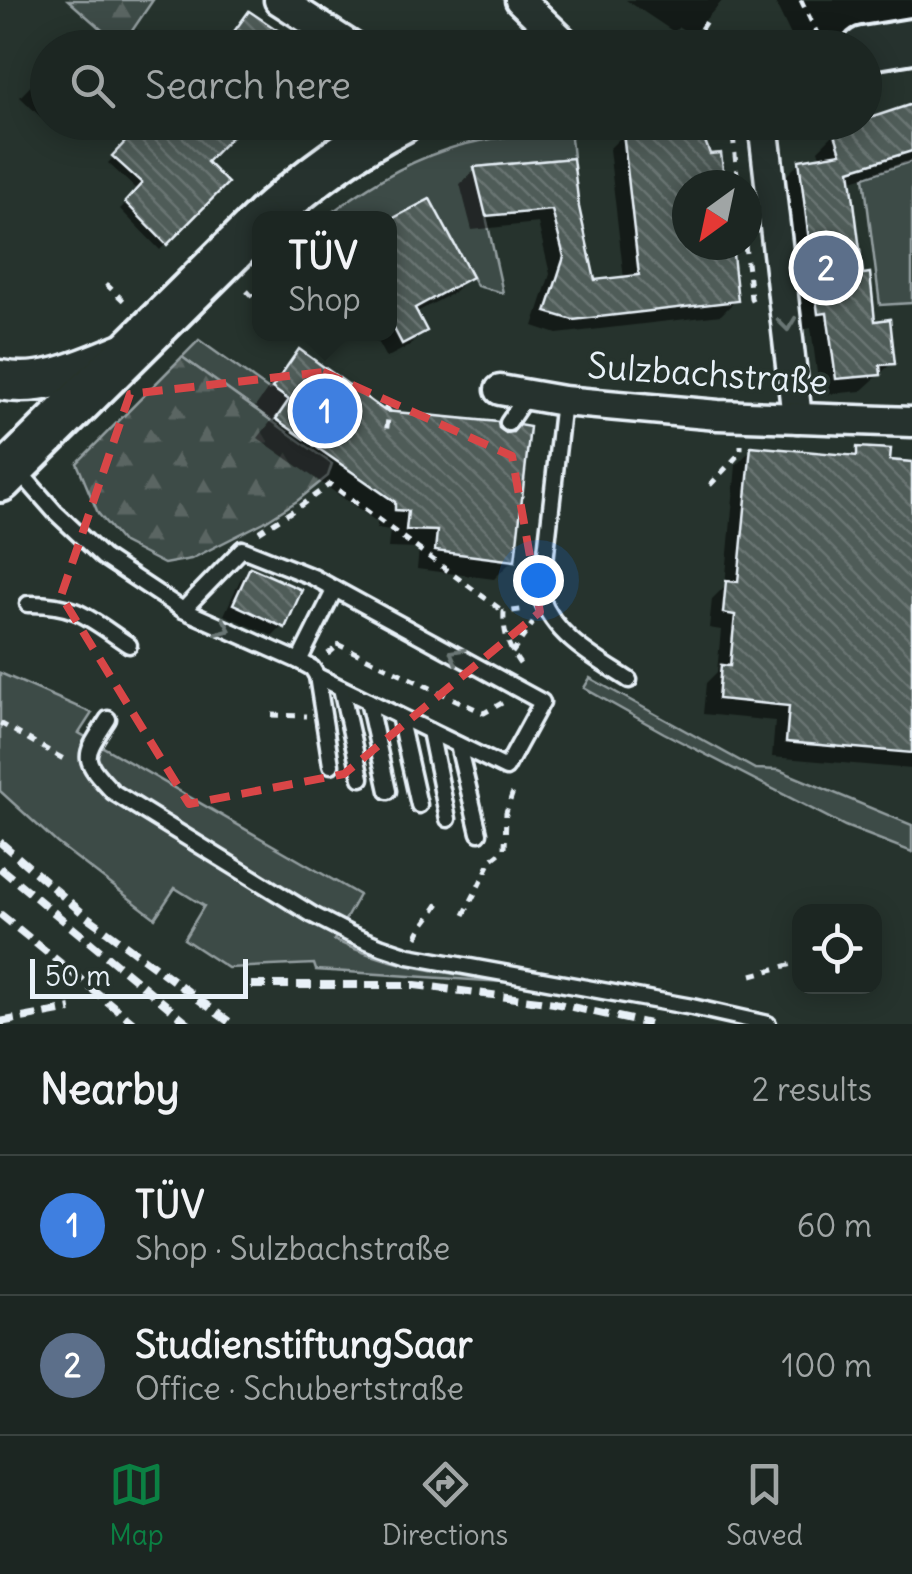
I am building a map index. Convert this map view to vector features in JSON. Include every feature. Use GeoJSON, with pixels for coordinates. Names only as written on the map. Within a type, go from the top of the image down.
{"type":"FeatureCollection","features":[{"type":"Feature","properties":{"kind":"main road"},"geometry":{"type":"LineString","coordinates":[[882,45],[912,41]]}},
{"type":"Feature","properties":{"kind":"main road"},"geometry":{"type":"LineString","coordinates":[[274,211],[366,140]]}},
{"type":"Feature","properties":{"kind":"main road"},"geometry":{"type":"LineString","coordinates":[[5,465],[252,231]]}},
{"type":"Feature","properties":{"kind":"main road"},"geometry":{"type":"LineString","coordinates":[[0,380],[45,381],[130,350]]}},
{"type":"Feature","properties":{"kind":"street"},"geometry":{"type":"LineString","coordinates":[[279,0],[326,30]]}},
{"type":"Feature","properties":{"kind":"street"},"geometry":{"type":"LineString","coordinates":[[520,0],[551,30]]}},
{"type":"Feature","properties":{"kind":"street"},"geometry":{"type":"LineString","coordinates":[[764,140],[797,418]]}},
{"type":"Feature","properties":{"kind":"street","name":"Sulzbachstraße"},"geometry":{"type":"LineString","coordinates":[[514,393],[718,415],[912,422]]}},
{"type":"Feature","properties":{"kind":"lane"},"geometry":{"type":"LineString","coordinates":[[508,424],[514,393]]}},
{"type":"Feature","properties":{"kind":"lane"},"geometry":{"type":"LineString","coordinates":[[564,400],[541,597],[553,622],[572,641],[629,680]]}},
{"type":"Feature","properties":{"kind":"lane"},"geometry":{"type":"LineString","coordinates":[[5,465],[91,547],[183,610],[312,668],[331,765]]}},
{"type":"Feature","properties":{"kind":"lane"},"geometry":{"type":"LineString","coordinates":[[183,610],[242,550],[313,577],[542,702],[506,768],[316,676]]}},
{"type":"Feature","properties":{"kind":"lane"},"geometry":{"type":"LineString","coordinates":[[299,661],[335,589]]}},
{"type":"Feature","properties":{"kind":"lane"},"geometry":{"type":"LineString","coordinates":[[28,604],[61,605],[77,610],[130,645]]}},
{"type":"Feature","properties":{"kind":"lane"},"geometry":{"type":"LineString","coordinates":[[341,688],[361,778]]}},
{"type":"Feature","properties":{"kind":"lane"},"geometry":{"type":"LineString","coordinates":[[368,701],[388,791]]}},
{"type":"Feature","properties":{"kind":"lane"},"geometry":{"type":"LineString","coordinates":[[399,716],[418,806]]}},
{"type":"Feature","properties":{"kind":"lane"},"geometry":{"type":"LineString","coordinates":[[108,719],[88,750],[88,763],[112,792],[350,934],[410,956],[768,1024]]}},
{"type":"Feature","properties":{"kind":"lane"},"geometry":{"type":"LineString","coordinates":[[430,730],[448,819]]}},
{"type":"Feature","properties":{"kind":"lane"},"geometry":{"type":"LineString","coordinates":[[458,744],[479,833]]}},
{"type":"Feature","properties":{"kind":"path"},"geometry":{"type":"LineString","coordinates":[[801,0],[815,30]]}},
{"type":"Feature","properties":{"kind":"path"},"geometry":{"type":"LineString","coordinates":[[700,28],[708,18]]}},
{"type":"Feature","properties":{"kind":"path"},"geometry":{"type":"LineString","coordinates":[[734,140],[736,170]]}},
{"type":"Feature","properties":{"kind":"path"},"geometry":{"type":"LineString","coordinates":[[106,284],[126,303]]}},
{"type":"Feature","properties":{"kind":"path"},"geometry":{"type":"LineString","coordinates":[[247,290],[252,295]]}},
{"type":"Feature","properties":{"kind":"path"},"geometry":{"type":"LineString","coordinates":[[384,407],[389,411],[386,434]]}},
{"type":"Feature","properties":{"kind":"path"},"geometry":{"type":"LineString","coordinates":[[710,485],[741,452]]}},
{"type":"Feature","properties":{"kind":"path"},"geometry":{"type":"LineString","coordinates":[[252,536],[330,484],[504,612]]}},
{"type":"Feature","properties":{"kind":"path"},"geometry":{"type":"LineString","coordinates":[[512,653],[544,606]]}},
{"type":"Feature","properties":{"kind":"path"},"geometry":{"type":"LineString","coordinates":[[339,645],[484,713]]}},
{"type":"Feature","properties":{"kind":"path"},"geometry":{"type":"LineString","coordinates":[[272,716],[308,716]]}},
{"type":"Feature","properties":{"kind":"path"},"geometry":{"type":"LineString","coordinates":[[0,723],[69,762]]}},
{"type":"Feature","properties":{"kind":"path"},"geometry":{"type":"LineString","coordinates":[[464,915],[492,859],[505,849]]}},
{"type":"Feature","properties":{"kind":"path"},"geometry":{"type":"LineString","coordinates":[[410,956],[422,924],[439,903]]}},
{"type":"Feature","properties":{"kind":"path"},"geometry":{"type":"LineString","coordinates":[[752,975],[792,964]]}},
{"type":"Feature","properties":{"kind":"highlighted area"},"geometry":{"type":"Polygon","coordinates":[[[323,372],[512,456],[540,612],[344,774],[189,804],[61,596],[130,394],[323,372]]]}},
{"type":"Feature","properties":{"kind":"green space"},"geometry":{"type":"Polygon","coordinates":[[[68,0],[153,0],[133,30],[102,30],[68,0]]]}},
{"type":"Feature","properties":{"kind":"green space"},"geometry":{"type":"Polygon","coordinates":[[[488,140],[571,140],[573,158],[475,167],[503,293],[477,286],[430,199],[397,216],[397,211],[334,211],[412,163],[461,145],[488,140]]]}},
{"type":"Feature","properties":{"kind":"green space"},"geometry":{"type":"Polygon","coordinates":[[[912,161],[912,303],[880,305],[864,177],[912,161]]]}},
{"type":"Feature","properties":{"kind":"green space"},"geometry":{"type":"Polygon","coordinates":[[[199,340],[289,400],[273,422],[182,357],[199,340]]]}},
{"type":"Feature","properties":{"kind":"green space"},"geometry":{"type":"Polygon","coordinates":[[[182,357],[332,464],[328,476],[264,522],[191,559],[164,564],[123,543],[98,513],[77,463],[182,357]]]}},
{"type":"Feature","properties":{"kind":"green space"},"geometry":{"type":"Polygon","coordinates":[[[0,673],[92,713],[79,733],[359,895],[334,940],[396,963],[504,982],[316,970],[314,964],[228,968],[184,939],[204,906],[175,888],[155,918],[57,843],[0,791],[0,673]]]}},
{"type":"Feature","properties":{"kind":"green space"},"geometry":{"type":"Polygon","coordinates":[[[590,678],[755,769],[779,770],[912,825],[912,852],[845,826],[664,733],[584,688],[590,678]]]}},
{"type":"Feature","properties":{"kind":"building"},"geometry":{"type":"Polygon","coordinates":[[[249,11],[277,30],[235,30],[249,11]]]}},
{"type":"Feature","properties":{"kind":"building"},"geometry":{"type":"Polygon","coordinates":[[[912,104],[912,151],[850,170],[863,274],[870,273],[875,321],[890,319],[895,364],[880,365],[881,375],[836,379],[827,313],[818,314],[799,160],[841,153],[837,140],[882,140],[882,114],[912,104]]]}},
{"type":"Feature","properties":{"kind":"building"},"geometry":{"type":"Polygon","coordinates":[[[127,140],[228,140],[207,162],[228,183],[167,245],[125,202],[142,183],[112,156],[127,140]]]}},
{"type":"Feature","properties":{"kind":"building"},"geometry":{"type":"Polygon","coordinates":[[[624,140],[704,140],[710,154],[721,153],[723,170],[672,170],[672,260],[734,260],[738,301],[573,320],[546,312],[564,257],[552,210],[486,216],[474,167],[573,158],[595,280],[639,275],[624,140]]]}},
{"type":"Feature","properties":{"kind":"building"},"geometry":{"type":"Polygon","coordinates":[[[430,199],[472,277],[415,308],[427,331],[402,344],[397,334],[397,216],[430,199]]]}},
{"type":"Feature","properties":{"kind":"building"},"geometry":{"type":"Polygon","coordinates":[[[299,349],[385,411],[498,422],[506,433],[519,425],[530,427],[515,561],[435,551],[437,531],[406,530],[408,511],[395,510],[395,502],[276,419],[289,400],[272,388],[299,349]]]}},
{"type":"Feature","properties":{"kind":"building"},"geometry":{"type":"Polygon","coordinates":[[[751,446],[857,456],[857,447],[891,449],[890,460],[912,462],[912,753],[786,742],[789,706],[718,699],[721,665],[730,666],[735,615],[723,613],[726,581],[738,582],[751,446]]]}},
{"type":"Feature","properties":{"kind":"building"},"geometry":{"type":"Polygon","coordinates":[[[250,567],[302,590],[285,628],[233,604],[250,567]]]}},
{"type":"Feature","properties":{"kind":"railway"},"geometry":{"type":"LineString","coordinates":[[0,842],[86,916],[232,1024]]}},
{"type":"Feature","properties":{"kind":"railway"},"geometry":{"type":"LineString","coordinates":[[0,868],[189,1024]]}},
{"type":"Feature","properties":{"kind":"railway"},"geometry":{"type":"LineString","coordinates":[[0,914],[135,1024]]}},
{"type":"Feature","properties":{"kind":"railway"},"geometry":{"type":"LineString","coordinates":[[251,985],[415,985],[554,1003],[649,1024]]}},
{"type":"Feature","properties":{"kind":"railway"},"geometry":{"type":"LineString","coordinates":[[0,1022],[71,1009]]}},
{"type":"Feature","properties":{"kind":"place","name":"StudienstiftungSaar"},"geometry":{"type":"Point","coordinates":[826,268]}},
{"type":"Feature","properties":{"kind":"place","name":"TÜV"},"geometry":{"type":"Point","coordinates":[325,411]}}]}
